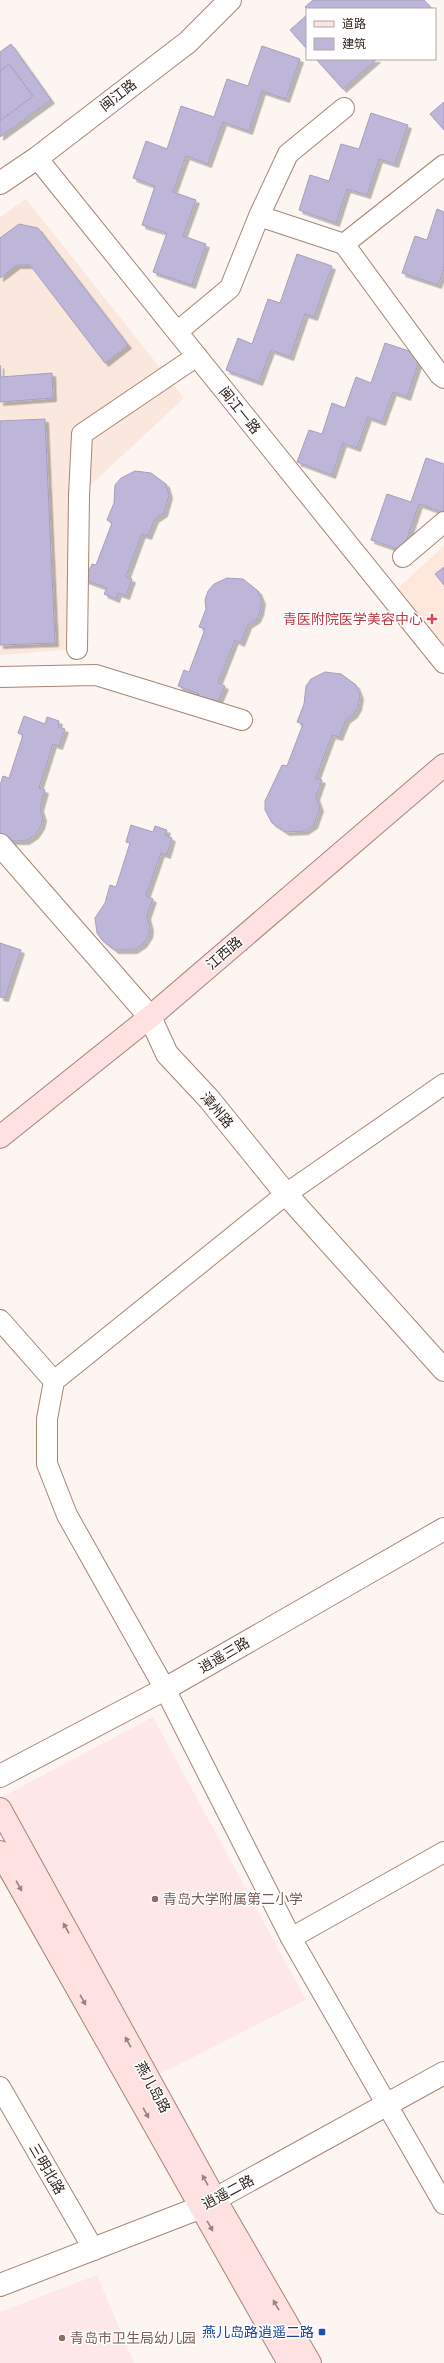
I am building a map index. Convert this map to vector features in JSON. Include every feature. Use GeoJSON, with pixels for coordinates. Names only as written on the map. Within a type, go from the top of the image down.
{"type":"FeatureCollection","features":[{"type":"Feature","properties":{"kind":"main road","name":"江西路"},"geometry":{"type":"LineString","coordinates":[[0,1137],[150,1017],[444,765]]}},
{"type":"Feature","properties":{"kind":"main road","name":"燕儿岛路"},"geometry":{"type":"LineString","coordinates":[[0,1809],[207,2203],[289,2363]]}},
{"type":"Feature","properties":{"kind":"main road","name":"燕儿岛路"},"geometry":{"type":"LineString","coordinates":[[0,1852],[207,2203],[310,2363]]}},
{"type":"Feature","properties":{"kind":"street","name":"闽江路"},"geometry":{"type":"LineString","coordinates":[[0,183],[37,158],[188,42],[220,3]]}},
{"type":"Feature","properties":{"kind":"street"},"geometry":{"type":"LineString","coordinates":[[177,332],[230,288],[259,216],[288,154],[344,108]]}},
{"type":"Feature","properties":{"kind":"street","name":"闽江一路"},"geometry":{"type":"LineString","coordinates":[[37,158],[444,663]]}},
{"type":"Feature","properties":{"kind":"street"},"geometry":{"type":"LineString","coordinates":[[344,244],[444,165]]}},
{"type":"Feature","properties":{"kind":"street"},"geometry":{"type":"LineString","coordinates":[[259,216],[344,244],[440,375],[444,378]]}},
{"type":"Feature","properties":{"kind":"street"},"geometry":{"type":"LineString","coordinates":[[77,649],[79,496],[82,434],[197,356]]}},
{"type":"Feature","properties":{"kind":"street"},"geometry":{"type":"LineString","coordinates":[[403,558],[444,522]]}},
{"type":"Feature","properties":{"kind":"street"},"geometry":{"type":"LineString","coordinates":[[0,677],[96,675],[242,720]]}},
{"type":"Feature","properties":{"kind":"street","name":"漳州路"},"geometry":{"type":"LineString","coordinates":[[0,845],[150,1017],[167,1054],[209,1099],[286,1194],[444,1370]]}},
{"type":"Feature","properties":{"kind":"street"},"geometry":{"type":"LineString","coordinates":[[444,1084],[286,1194],[54,1381],[47,1419],[47,1464],[67,1515],[165,1689],[291,1938],[444,2204]]}},
{"type":"Feature","properties":{"kind":"street"},"geometry":{"type":"LineString","coordinates":[[0,1320],[54,1381]]}},
{"type":"Feature","properties":{"kind":"street","name":"逍遥三路"},"geometry":{"type":"LineString","coordinates":[[0,1776],[165,1689],[444,1529]]}},
{"type":"Feature","properties":{"kind":"street"},"geometry":{"type":"LineString","coordinates":[[291,1938],[444,1852]]}},
{"type":"Feature","properties":{"kind":"street","name":"逍遥二路"},"geometry":{"type":"LineString","coordinates":[[0,2285],[94,2250],[207,2203],[444,2073]]}},
{"type":"Feature","properties":{"kind":"street","name":"三明北路"},"geometry":{"type":"LineString","coordinates":[[0,2087],[94,2250]]}},
{"type":"Feature","properties":{"kind":"shaded area"},"geometry":{"type":"Polygon","coordinates":[[[26,199],[184,398],[79,496],[77,649],[0,655],[0,217],[26,199]]]}},
{"type":"Feature","properties":{"kind":"shaded area","name":"青医附院医学美容中心"},"geometry":{"type":"Polygon","coordinates":[[[444,546],[444,648],[396,590],[444,546]]]}},
{"type":"Feature","properties":{"kind":"shaded area","name":"青岛大学附属第二小学"},"geometry":{"type":"Polygon","coordinates":[[[153,1717],[306,2000],[158,2075],[0,1798],[153,1717]]]}},
{"type":"Feature","properties":{"kind":"shaded area","name":"青岛市卫生局幼儿园"},"geometry":{"type":"Polygon","coordinates":[[[97,2275],[134,2363],[0,2363],[0,2312],[97,2275]]]}},
{"type":"Feature","properties":{"kind":"building"},"geometry":{"type":"Polygon","coordinates":[[[313,0],[424,0],[431,8],[306,8],[305,7],[313,0]]]}},
{"type":"Feature","properties":{"kind":"building"},"geometry":{"type":"Polygon","coordinates":[[[306,16],[306,48],[290,30],[306,16]]]}},
{"type":"Feature","properties":{"kind":"building"},"geometry":{"type":"Polygon","coordinates":[[[11,44],[51,100],[0,137],[0,52],[11,44]]]}},
{"type":"Feature","properties":{"kind":"building"},"geometry":{"type":"Polygon","coordinates":[[[262,46],[300,59],[286,99],[262,91],[249,131],[223,122],[208,164],[186,156],[173,192],[196,200],[183,236],[206,244],[192,285],[153,272],[167,233],[142,225],[155,186],[133,178],[146,141],[167,149],[181,106],[214,117],[227,79],[248,86],[262,46]]]}},
{"type":"Feature","properties":{"kind":"building"},"geometry":{"type":"Polygon","coordinates":[[[317,60],[376,60],[343,89],[317,60]]]}},
{"type":"Feature","properties":{"kind":"building"},"geometry":{"type":"Polygon","coordinates":[[[9,64],[33,96],[0,121],[0,71],[9,64]]]}},
{"type":"Feature","properties":{"kind":"building"},"geometry":{"type":"Polygon","coordinates":[[[444,102],[444,130],[430,114],[444,102]]]}},
{"type":"Feature","properties":{"kind":"building"},"geometry":{"type":"Polygon","coordinates":[[[371,113],[408,125],[395,164],[379,159],[367,195],[347,189],[336,223],[299,210],[310,175],[329,181],[341,144],[359,149],[371,113]]]}},
{"type":"Feature","properties":{"kind":"building"},"geometry":{"type":"Polygon","coordinates":[[[437,209],[444,212],[444,269],[438,285],[402,273],[415,236],[427,240],[437,209]]]}},
{"type":"Feature","properties":{"kind":"building"},"geometry":{"type":"Polygon","coordinates":[[[19,224],[38,228],[128,345],[105,363],[30,265],[17,265],[0,278],[0,238],[19,224]]]}},
{"type":"Feature","properties":{"kind":"building"},"geometry":{"type":"Polygon","coordinates":[[[297,254],[332,266],[314,317],[305,314],[290,357],[271,350],[259,382],[226,370],[238,338],[252,344],[268,299],[280,303],[297,254]]]}},
{"type":"Feature","properties":{"kind":"building"},"geometry":{"type":"Polygon","coordinates":[[[385,343],[421,355],[407,397],[393,392],[382,422],[368,417],[357,448],[343,443],[332,475],[297,462],[309,430],[322,434],[332,403],[345,408],[356,377],[371,383],[385,343]]]}},
{"type":"Feature","properties":{"kind":"building"},"geometry":{"type":"Polygon","coordinates":[[[0,365],[1,377],[52,373],[53,398],[0,402],[0,365]]]}},
{"type":"Feature","properties":{"kind":"building"},"geometry":{"type":"Polygon","coordinates":[[[45,419],[55,643],[0,645],[0,421],[45,419]]]}},
{"type":"Feature","properties":{"kind":"building"},"geometry":{"type":"Polygon","coordinates":[[[426,458],[444,464],[444,513],[419,504],[403,551],[371,540],[387,494],[411,502],[426,458]]]}},
{"type":"Feature","properties":{"kind":"building"},"geometry":{"type":"Polygon","coordinates":[[[135,471],[151,473],[166,484],[169,495],[164,513],[155,519],[148,536],[142,534],[126,577],[132,579],[126,596],[118,593],[116,599],[104,594],[107,588],[85,580],[92,564],[96,565],[112,523],[107,520],[114,503],[115,485],[121,478],[135,471]]]}},
{"type":"Feature","properties":{"kind":"building"},"geometry":{"type":"Polygon","coordinates":[[[444,567],[444,585],[435,574],[444,567]]]}},
{"type":"Feature","properties":{"kind":"building"},"geometry":{"type":"Polygon","coordinates":[[[227,578],[243,579],[258,591],[262,601],[257,619],[248,625],[241,643],[235,640],[218,683],[225,686],[218,702],[211,699],[209,705],[197,701],[199,694],[178,686],[184,670],[189,672],[205,629],[199,627],[206,609],[205,600],[208,591],[214,584],[227,578]]]}},
{"type":"Feature","properties":{"kind":"building"},"geometry":{"type":"Polygon","coordinates":[[[325,672],[341,674],[356,685],[360,696],[358,707],[354,714],[346,720],[339,737],[332,735],[316,778],[322,780],[316,797],[320,808],[314,825],[305,831],[286,832],[272,823],[265,810],[265,801],[282,765],[287,766],[303,724],[297,722],[304,704],[306,686],[311,679],[325,672]]]}},
{"type":"Feature","properties":{"kind":"building"},"geometry":{"type":"Polygon","coordinates":[[[24,716],[45,724],[47,717],[59,721],[58,727],[65,729],[59,746],[53,744],[39,788],[45,790],[40,808],[43,818],[41,826],[35,835],[26,841],[7,841],[0,836],[0,785],[3,776],[9,778],[23,735],[18,733],[24,716]]]}},
{"type":"Feature","properties":{"kind":"building"},"geometry":{"type":"Polygon","coordinates":[[[131,825],[153,832],[155,826],[167,830],[165,835],[172,838],[167,855],[161,853],[146,896],[153,899],[147,916],[150,927],[149,935],[143,944],[134,950],[115,950],[102,940],[97,933],[95,918],[105,903],[110,885],[116,887],[130,843],[126,842],[131,825]]]}},
{"type":"Feature","properties":{"kind":"building"},"geometry":{"type":"Polygon","coordinates":[[[0,943],[21,950],[5,998],[0,997],[0,943]]]}},
{"type":"Feature","properties":{"kind":"place","name":"青医附院医学美容中心"},"geometry":{"type":"Point","coordinates":[432,619]}},
{"type":"Feature","properties":{"kind":"place","name":"青岛大学附属第二小学"},"geometry":{"type":"Point","coordinates":[155,1899]}},
{"type":"Feature","properties":{"kind":"place","name":"燕儿岛路逍遥二路"},"geometry":{"type":"Point","coordinates":[322,2332]}},
{"type":"Feature","properties":{"kind":"place","name":"青岛市卫生局幼儿园"},"geometry":{"type":"Point","coordinates":[62,2338]}}]}
